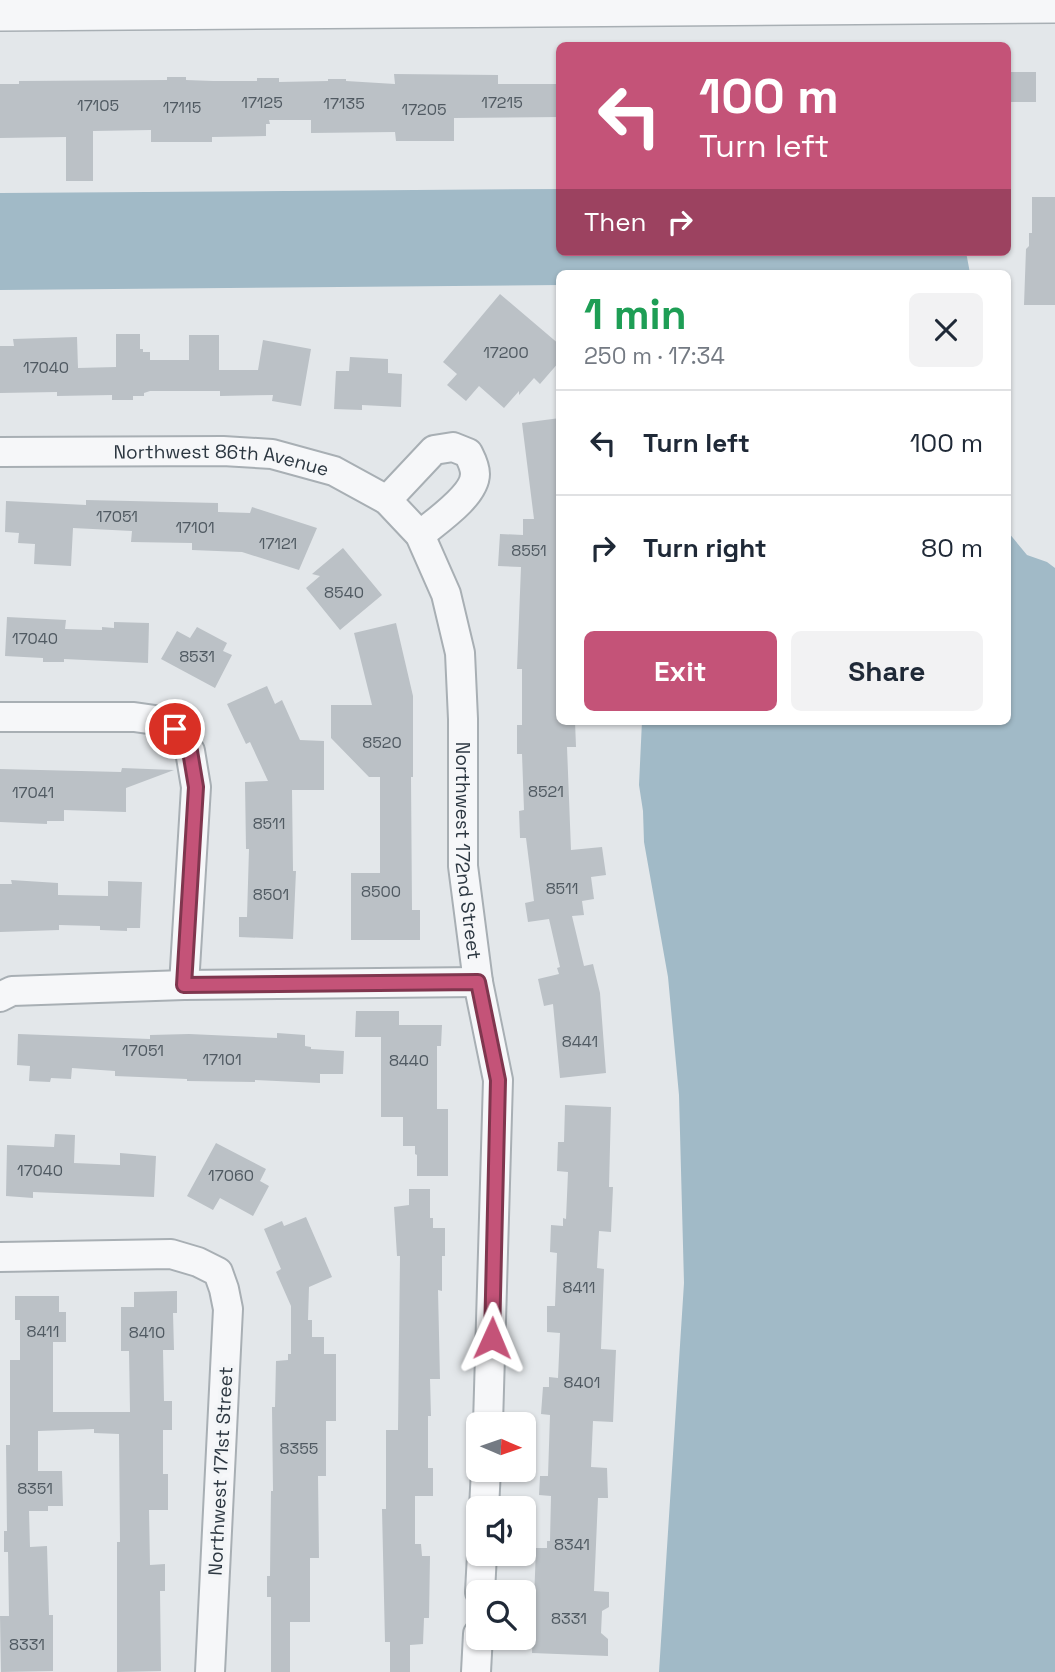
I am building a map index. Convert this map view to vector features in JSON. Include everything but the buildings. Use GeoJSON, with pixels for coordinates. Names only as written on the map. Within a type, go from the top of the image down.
{"type":"FeatureCollection","features":[{"type":"Feature","properties":{"kind":"street"},"geometry":{"type":"LineString","coordinates":[[0,13],[200,6],[1055,5]]}},
{"type":"Feature","properties":{"kind":"street"},"geometry":{"type":"LineString","coordinates":[[387,500],[434,450],[453,447],[468,453],[475,475],[472,487],[419,535]]}},
{"type":"Feature","properties":{"kind":"street","name":"Northwest 86th Avenue"},"geometry":{"type":"LineString","coordinates":[[0,452],[223,451],[272,454],[334,471],[387,500],[419,535]]}},
{"type":"Feature","properties":{"kind":"street","name":"Northwest 172nd Street"},"geometry":{"type":"LineString","coordinates":[[419,535],[446,594],[460,653],[463,866],[478,982],[498,1080],[489,1412]]}},
{"type":"Feature","properties":{"kind":"street"},"geometry":{"type":"LineString","coordinates":[[0,717],[134,717],[155,720],[175,729],[190,751],[196,787],[184,985]]}},
{"type":"Feature","properties":{"kind":"street"},"geometry":{"type":"LineString","coordinates":[[0,997],[12,990],[478,982]]}},
{"type":"Feature","properties":{"kind":"street","name":"Northwest 171st Street"},"geometry":{"type":"LineString","coordinates":[[0,1257],[171,1254],[198,1262],[218,1272],[228,1309],[210,1672]]}},
{"type":"Feature","properties":{"kind":"street"},"geometry":{"type":"LineString","coordinates":[[476,1672],[477,1650]]}},
{"type":"Feature","properties":{"kind":"water"},"geometry":{"type":"Polygon","coordinates":[[[556,189],[556,256],[967,256],[969,270],[556,270],[556,285],[0,290],[0,193],[556,189]]]}},
{"type":"Feature","properties":{"kind":"water"},"geometry":{"type":"Polygon","coordinates":[[[1011,536],[1027,555],[1055,568],[1055,1672],[659,1672],[684,1283],[679,1095],[668,977],[644,842],[639,785],[642,725],[1011,725],[1011,536]]]}},
{"type":"Feature","properties":{"kind":"route"},"geometry":{"type":"LineString","coordinates":[[175,729],[190,751],[196,787],[184,985],[478,982],[498,1080],[492,1338]]}}]}
